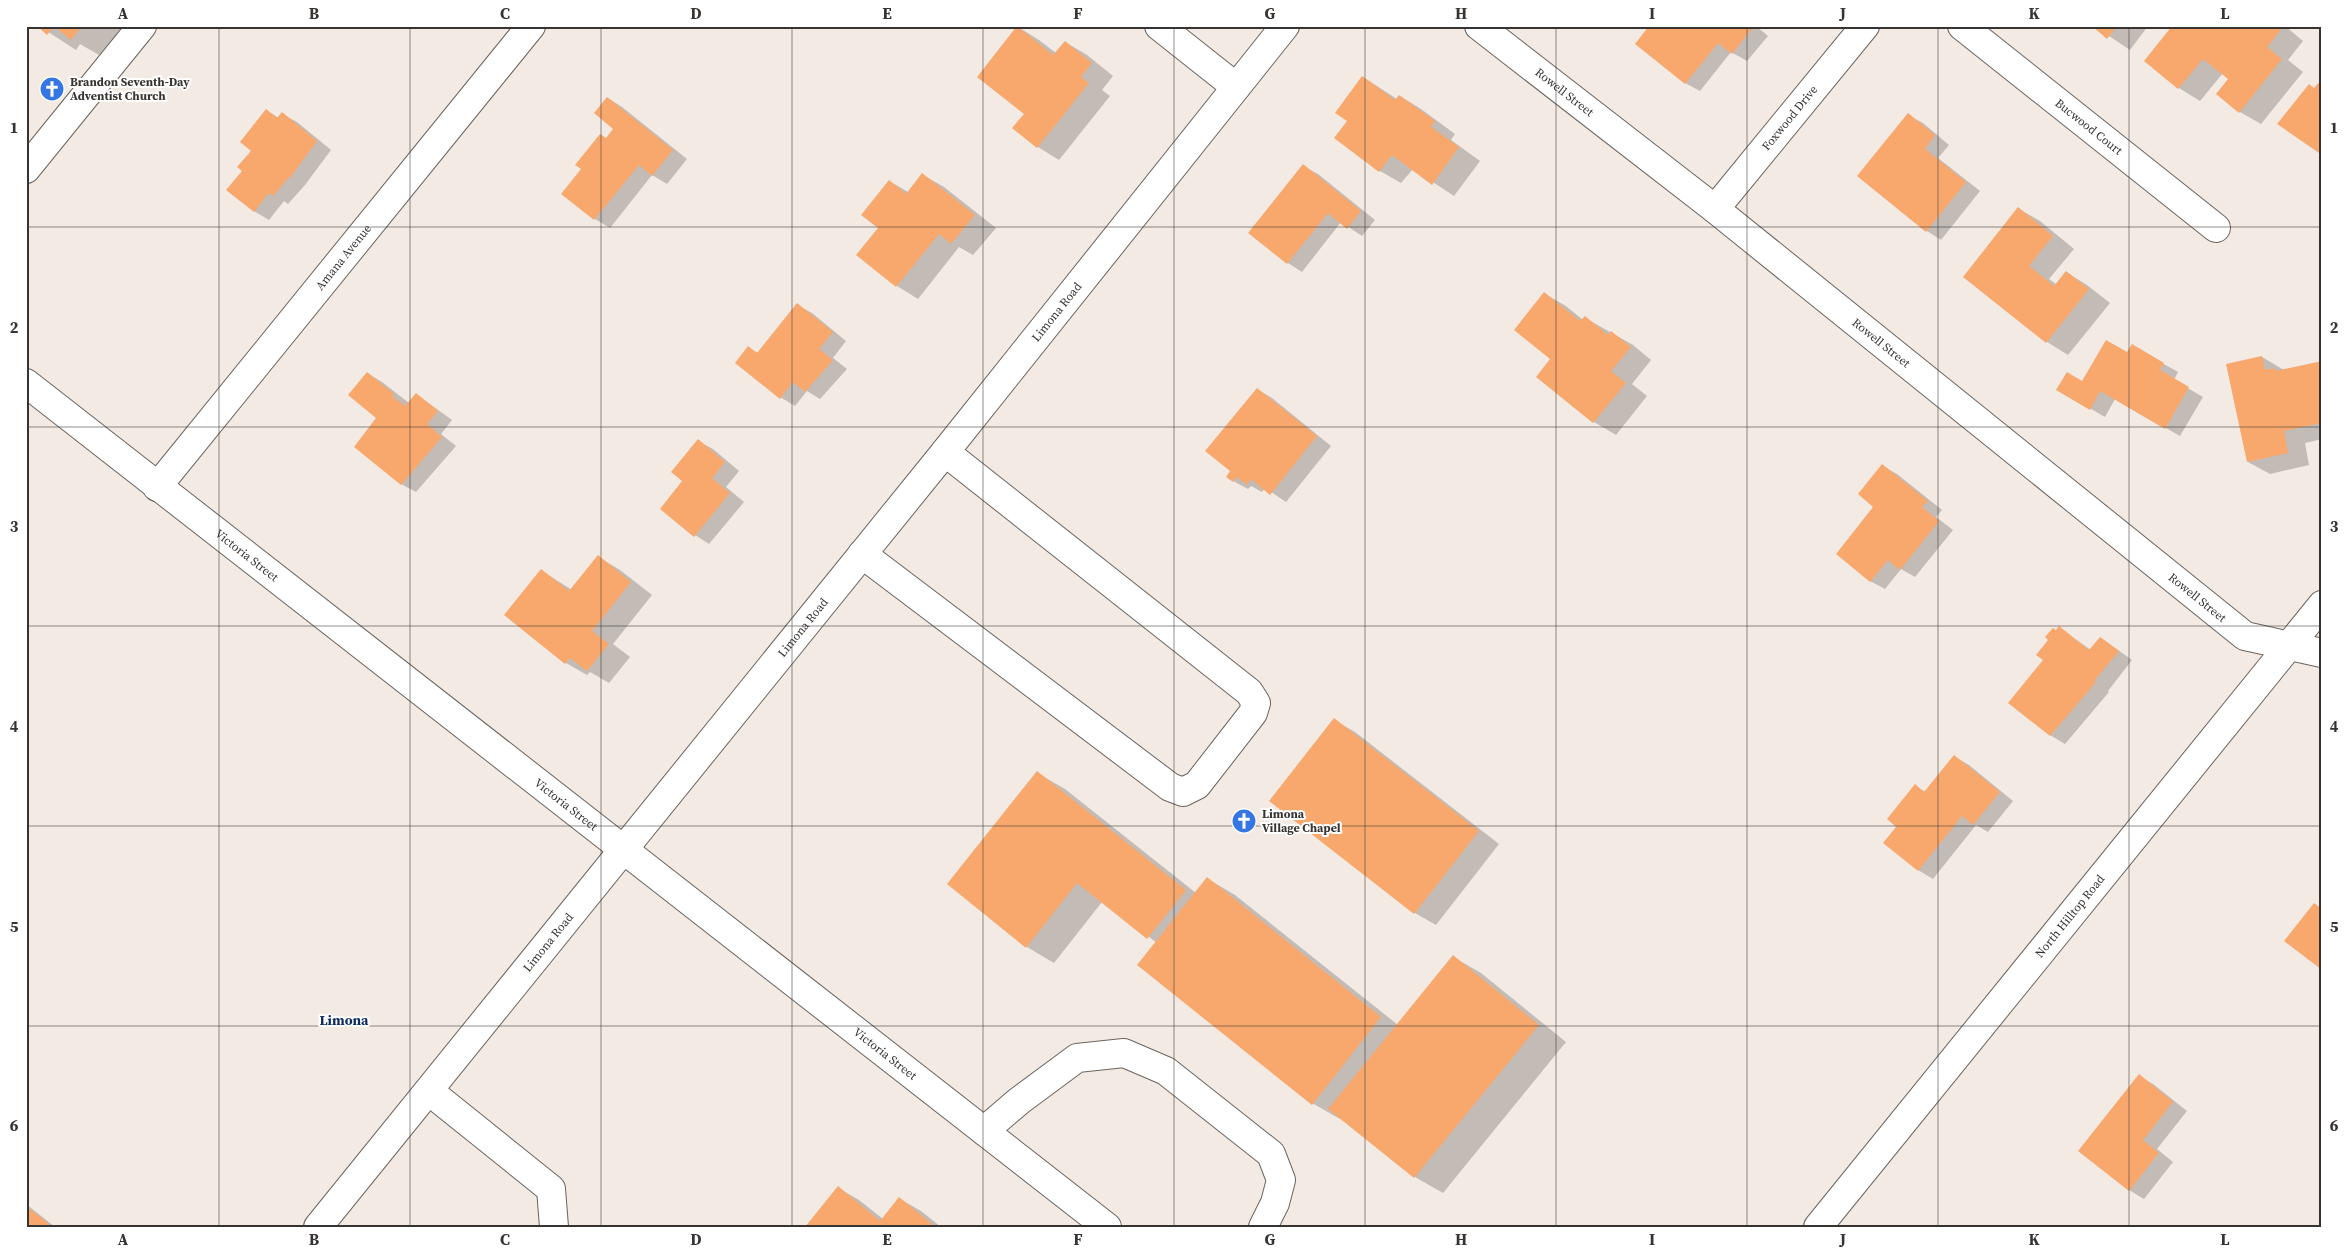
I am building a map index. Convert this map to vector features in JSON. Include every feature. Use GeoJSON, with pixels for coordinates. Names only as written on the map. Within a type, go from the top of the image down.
{"type":"FeatureCollection","features":[{"type":"Feature","properties":{"kind":"street"},"geometry":{"type":"LineString","coordinates":[[26,169],[142,26]]}},
{"type":"Feature","properties":{"kind":"street","name":"Amana Avenue"},"geometry":{"type":"LineString","coordinates":[[157,487],[531,26]]}},
{"type":"Feature","properties":{"kind":"street"},"geometry":{"type":"LineString","coordinates":[[1159,26],[1236,87]]}},
{"type":"Feature","properties":{"kind":"street","name":"Limona Road"},"geometry":{"type":"LineString","coordinates":[[318,1227],[945,452],[1285,26]]}},
{"type":"Feature","properties":{"kind":"street","name":"Rowell Street"},"geometry":{"type":"LineString","coordinates":[[1479,26],[1715,209],[2245,636],[2322,653]]}},
{"type":"Feature","properties":{"kind":"street","name":"Foxwood Drive"},"geometry":{"type":"LineString","coordinates":[[1715,209],[1864,26]]}},
{"type":"Feature","properties":{"kind":"street","name":"Bucwood Court"},"geometry":{"type":"LineString","coordinates":[[1962,26],[2216,228]]}},
{"type":"Feature","properties":{"kind":"street","name":"Victoria Street"},"geometry":{"type":"LineString","coordinates":[[26,382],[157,487],[1107,1227]]}},
{"type":"Feature","properties":{"kind":"street"},"geometry":{"type":"LineString","coordinates":[[862,554],[1170,787],[1183,792],[1197,785],[1253,713],[1256,703],[1249,692],[945,452]]}},
{"type":"Feature","properties":{"kind":"street","name":"North Hilltop Road"},"geometry":{"type":"LineString","coordinates":[[1818,1227],[2322,604]]}},
{"type":"Feature","properties":{"kind":"street"},"geometry":{"type":"LineString","coordinates":[[984,1131],[1077,1058],[1124,1053],[1166,1071],[1271,1154],[1281,1180],[1275,1203],[1262,1227]]}},
{"type":"Feature","properties":{"kind":"street"},"geometry":{"type":"LineString","coordinates":[[428,1091],[551,1189],[554,1227]]}},
{"type":"Feature","properties":{"kind":"building"},"geometry":{"type":"Polygon","coordinates":[[[37,26],[54,26],[47,35],[37,26]]]}},
{"type":"Feature","properties":{"kind":"building"},"geometry":{"type":"Polygon","coordinates":[[[54,26],[82,26],[71,40],[54,26]]]}},
{"type":"Feature","properties":{"kind":"building"},"geometry":{"type":"Polygon","coordinates":[[[1017,26],[1053,55],[1065,41],[1092,63],[1081,77],[1089,83],[1037,148],[1012,128],[1024,114],[977,77],[1017,26]]]}},
{"type":"Feature","properties":{"kind":"building"},"geometry":{"type":"Polygon","coordinates":[[[1649,26],[1754,26],[1732,54],[1718,43],[1685,84],[1635,44],[1649,26]]]}},
{"type":"Feature","properties":{"kind":"building"},"geometry":{"type":"Polygon","coordinates":[[[2092,26],[2117,26],[2107,39],[2092,26]]]}},
{"type":"Feature","properties":{"kind":"building"},"geometry":{"type":"Polygon","coordinates":[[[2172,26],[2280,26],[2282,28],[2267,47],[2282,59],[2239,113],[2216,94],[2228,79],[2203,59],[2178,89],[2144,61],[2172,26]]]}},
{"type":"Feature","properties":{"kind":"building"},"geometry":{"type":"Polygon","coordinates":[[[1362,76],[1395,100],[1399,95],[1435,121],[1431,127],[1459,147],[1432,185],[1392,155],[1379,172],[1334,138],[1347,121],[1335,113],[1362,76]]]}},
{"type":"Feature","properties":{"kind":"building"},"geometry":{"type":"Polygon","coordinates":[[[2322,79],[2322,155],[2277,124],[2309,84],[2314,88],[2322,79]]]}},
{"type":"Feature","properties":{"kind":"building"},"geometry":{"type":"Polygon","coordinates":[[[607,97],[673,150],[652,176],[639,165],[594,220],[561,194],[581,169],[575,165],[600,134],[606,138],[613,129],[594,113],[607,97]]]}},
{"type":"Feature","properties":{"kind":"building"},"geometry":{"type":"Polygon","coordinates":[[[266,109],[277,118],[282,112],[317,141],[290,178],[273,196],[269,193],[254,212],[226,190],[242,171],[237,167],[251,151],[240,142],[266,109]]]}},
{"type":"Feature","properties":{"kind":"building"},"geometry":{"type":"Polygon","coordinates":[[[1908,113],[1935,135],[1925,149],[1966,182],[1926,232],[1857,176],[1908,113]]]}},
{"type":"Feature","properties":{"kind":"building"},"geometry":{"type":"Polygon","coordinates":[[[1303,164],[1361,211],[1347,229],[1328,213],[1287,264],[1248,233],[1303,164]]]}},
{"type":"Feature","properties":{"kind":"building"},"geometry":{"type":"Polygon","coordinates":[[[922,173],[975,215],[951,244],[939,234],[896,287],[856,255],[878,228],[861,215],[889,180],[906,194],[922,173]]]}},
{"type":"Feature","properties":{"kind":"building"},"geometry":{"type":"Polygon","coordinates":[[[2018,207],[2053,236],[2029,266],[2054,286],[2066,271],[2089,289],[2046,343],[1963,277],[2018,207]]]}},
{"type":"Feature","properties":{"kind":"building"},"geometry":{"type":"Polygon","coordinates":[[[1544,292],[1580,321],[1585,316],[1608,335],[1611,331],[1631,347],[1611,371],[1626,383],[1593,423],[1536,377],[1550,359],[1514,330],[1544,292]]]}},
{"type":"Feature","properties":{"kind":"building"},"geometry":{"type":"Polygon","coordinates":[[[797,303],[833,332],[819,349],[833,360],[805,392],[793,382],[780,399],[735,363],[748,346],[757,353],[797,303]]]}},
{"type":"Feature","properties":{"kind":"building"},"geometry":{"type":"Polygon","coordinates":[[[2106,340],[2127,352],[2132,344],[2164,363],[2160,370],[2189,387],[2165,429],[2100,391],[2090,410],[2056,390],[2067,372],[2082,381],[2106,340]]]}},
{"type":"Feature","properties":{"kind":"building"},"geometry":{"type":"Polygon","coordinates":[[[2262,356],[2265,370],[2274,368],[2275,371],[2322,361],[2322,423],[2284,431],[2288,453],[2247,462],[2226,364],[2262,356]]]}},
{"type":"Feature","properties":{"kind":"building"},"geometry":{"type":"Polygon","coordinates":[[[367,372],[394,394],[392,396],[405,406],[416,393],[438,411],[427,424],[442,437],[401,485],[354,447],[376,418],[348,395],[367,372]]]}},
{"type":"Feature","properties":{"kind":"building"},"geometry":{"type":"Polygon","coordinates":[[[1257,388],[1317,436],[1270,495],[1251,479],[1247,485],[1237,477],[1233,482],[1226,477],[1230,471],[1205,451],[1257,388]]]}},
{"type":"Feature","properties":{"kind":"building"},"geometry":{"type":"Polygon","coordinates":[[[698,439],[725,462],[712,478],[730,493],[694,537],[660,509],[682,481],[671,472],[698,439]]]}},
{"type":"Feature","properties":{"kind":"building"},"geometry":{"type":"Polygon","coordinates":[[[1882,464],[1928,501],[1922,507],[1939,521],[1900,570],[1888,560],[1870,582],[1836,554],[1873,507],[1858,494],[1882,464]]]}},
{"type":"Feature","properties":{"kind":"building"},"geometry":{"type":"Polygon","coordinates":[[[598,555],[631,582],[592,631],[609,644],[587,671],[570,658],[565,664],[504,615],[541,569],[569,591],[598,555]]]}},
{"type":"Feature","properties":{"kind":"building"},"geometry":{"type":"Polygon","coordinates":[[[2059,626],[2089,650],[2100,637],[2119,651],[2094,681],[2096,682],[2050,736],[2008,703],[2043,660],[2036,655],[2048,640],[2045,637],[2053,628],[2056,630],[2059,626]]]}},
{"type":"Feature","properties":{"kind":"building"},"geometry":{"type":"Polygon","coordinates":[[[1334,718],[1479,831],[1414,914],[1269,801],[1334,718]]]}},
{"type":"Feature","properties":{"kind":"building"},"geometry":{"type":"Polygon","coordinates":[[[1954,755],[2000,792],[1973,825],[1962,816],[1918,871],[1883,843],[1896,827],[1887,819],[1915,784],[1924,792],[1954,755]]]}},
{"type":"Feature","properties":{"kind":"building"},"geometry":{"type":"Polygon","coordinates":[[[1037,771],[1186,890],[1147,939],[1077,883],[1026,948],[947,884],[1037,771]]]}},
{"type":"Feature","properties":{"kind":"building"},"geometry":{"type":"Polygon","coordinates":[[[1207,877],[1381,1017],[1312,1105],[1137,965],[1207,877]]]}},
{"type":"Feature","properties":{"kind":"building"},"geometry":{"type":"Polygon","coordinates":[[[2314,903],[2322,909],[2322,970],[2284,941],[2314,903]]]}},
{"type":"Feature","properties":{"kind":"building"},"geometry":{"type":"Polygon","coordinates":[[[1453,955],[1539,1025],[1414,1178],[1328,1109],[1453,955]]]}},
{"type":"Feature","properties":{"kind":"building"},"geometry":{"type":"Polygon","coordinates":[[[2139,1074],[2173,1102],[2143,1140],[2159,1153],[2129,1191],[2078,1151],[2139,1074]]]}},
{"type":"Feature","properties":{"kind":"building"},"geometry":{"type":"Polygon","coordinates":[[[838,1186],[880,1221],[899,1197],[932,1224],[930,1227],[805,1227],[838,1186]]]}},
{"type":"Feature","properties":{"kind":"building"},"geometry":{"type":"Polygon","coordinates":[[[26,1206],[49,1224],[46,1227],[26,1227],[26,1206]]]}},
{"type":"Feature","properties":{"kind":"place","name":"Brandon Seventh-Day Adventist Church"},"geometry":{"type":"Point","coordinates":[52,89]}},
{"type":"Feature","properties":{"kind":"place","name":"Limona Village Chapel"},"geometry":{"type":"Point","coordinates":[1244,821]}},
{"type":"Feature","properties":{"kind":"district","name":"Limona"},"geometry":{"type":"Point","coordinates":[344,1020]}}]}
